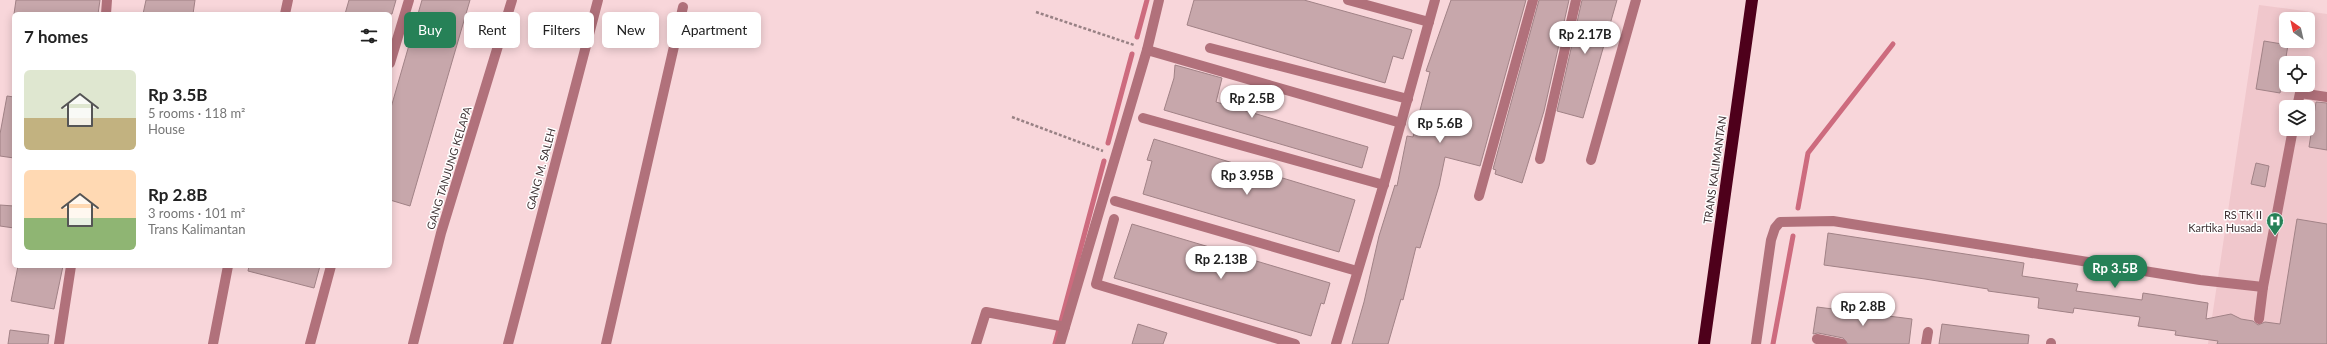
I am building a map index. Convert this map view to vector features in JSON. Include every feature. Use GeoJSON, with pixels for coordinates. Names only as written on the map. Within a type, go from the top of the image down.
{"type":"FeatureCollection","features":[{"type":"Feature","properties":{"kind":"highway","name":"TRANS KALIMANTAN"},"geometry":{"type":"LineString","coordinates":[[1704,344],[1752,0]]}},
{"type":"Feature","properties":{"kind":"street"},"geometry":{"type":"LineString","coordinates":[[106,12],[108,0]]}},
{"type":"Feature","properties":{"kind":"street"},"geometry":{"type":"LineString","coordinates":[[285,12],[288,0]]}},
{"type":"Feature","properties":{"kind":"street"},"geometry":{"type":"LineString","coordinates":[[392,56],[408,0]]}},
{"type":"Feature","properties":{"kind":"street","name":"GANG TANJUNG KELAPA"},"geometry":{"type":"LineString","coordinates":[[413,344],[442,233],[512,0]]}},
{"type":"Feature","properties":{"kind":"street","name":"GANG M. SALEH"},"geometry":{"type":"LineString","coordinates":[[508,344],[598,0]]}},
{"type":"Feature","properties":{"kind":"street"},"geometry":{"type":"LineString","coordinates":[[1060,344],[1147,50],[1159,0]]}},
{"type":"Feature","properties":{"kind":"street"},"geometry":{"type":"LineString","coordinates":[[1348,0],[1429,22]]}},
{"type":"Feature","properties":{"kind":"street"},"geometry":{"type":"LineString","coordinates":[[1336,344],[1384,185],[1436,0]]}},
{"type":"Feature","properties":{"kind":"street"},"geometry":{"type":"LineString","coordinates":[[1479,196],[1533,0]]}},
{"type":"Feature","properties":{"kind":"street"},"geometry":{"type":"LineString","coordinates":[[1540,159],[1576,0]]}},
{"type":"Feature","properties":{"kind":"street"},"geometry":{"type":"LineString","coordinates":[[1591,160],[1636,0]]}},
{"type":"Feature","properties":{"kind":"street"},"geometry":{"type":"LineString","coordinates":[[606,344],[685,3]]}},
{"type":"Feature","properties":{"kind":"street"},"geometry":{"type":"LineString","coordinates":[[1210,48],[1408,99]]}},
{"type":"Feature","properties":{"kind":"street"},"geometry":{"type":"LineString","coordinates":[[1147,50],[1401,123]]}},
{"type":"Feature","properties":{"kind":"street"},"geometry":{"type":"LineString","coordinates":[[2298,100],[2300,93],[2327,96]]}},
{"type":"Feature","properties":{"kind":"street"},"geometry":{"type":"LineString","coordinates":[[1143,118],[1384,185]]}},
{"type":"Feature","properties":{"kind":"street"},"geometry":{"type":"LineString","coordinates":[[2259,319],[2263,287],[2292,136]]}},
{"type":"Feature","properties":{"kind":"street"},"geometry":{"type":"LineString","coordinates":[[1115,201],[1357,271]]}},
{"type":"Feature","properties":{"kind":"street"},"geometry":{"type":"LineString","coordinates":[[1114,219],[1096,284],[1294,344]]}},
{"type":"Feature","properties":{"kind":"street"},"geometry":{"type":"LineString","coordinates":[[1756,344],[1771,240],[1775,228],[1780,222],[1833,221],[2200,280],[2263,287]]}},
{"type":"Feature","properties":{"kind":"street"},"geometry":{"type":"LineString","coordinates":[[59,344],[71,268]]}},
{"type":"Feature","properties":{"kind":"street"},"geometry":{"type":"LineString","coordinates":[[213,344],[228,268]]}},
{"type":"Feature","properties":{"kind":"street"},"geometry":{"type":"LineString","coordinates":[[310,344],[330,268]]}},
{"type":"Feature","properties":{"kind":"street"},"geometry":{"type":"LineString","coordinates":[[976,344],[986,312],[1065,327]]}},
{"type":"Feature","properties":{"kind":"street"},"geometry":{"type":"LineString","coordinates":[[1926,344],[1928,332]]}},
{"type":"Feature","properties":{"kind":"street"},"geometry":{"type":"LineString","coordinates":[[1817,339],[1842,344]]}},
{"type":"Feature","properties":{"kind":"path"},"geometry":{"type":"LineString","coordinates":[[1036,12],[1147,50]]}},
{"type":"Feature","properties":{"kind":"path"},"geometry":{"type":"LineString","coordinates":[[1012,117],[1116,156]]}},
{"type":"Feature","properties":{"kind":"shaded area","name":"RS TK II Kartika Husada"},"geometry":{"type":"Polygon","coordinates":[[[2259,5],[2312,12],[2279,12],[2279,48],[2315,48],[2315,12],[2327,14],[2327,344],[2208,344],[2259,5]]]}},
{"type":"Feature","properties":{"kind":"building"},"geometry":{"type":"Polygon","coordinates":[[[16,0],[100,0],[98,12],[14,12],[16,0]]]}},
{"type":"Feature","properties":{"kind":"building"},"geometry":{"type":"Polygon","coordinates":[[[146,0],[195,0],[193,12],[143,12],[146,0]]]}},
{"type":"Feature","properties":{"kind":"building"},"geometry":{"type":"Polygon","coordinates":[[[349,0],[396,0],[392,14],[392,12],[346,12],[349,0]]]}},
{"type":"Feature","properties":{"kind":"building"},"geometry":{"type":"Polygon","coordinates":[[[422,0],[470,0],[467,12],[464,12],[464,21],[410,206],[392,201],[392,104],[408,48],[456,48],[456,12],[419,12],[422,0]]]}},
{"type":"Feature","properties":{"kind":"building"},"geometry":{"type":"Polygon","coordinates":[[[1194,0],[1304,0],[1412,30],[1403,59],[1393,56],[1385,83],[1187,25],[1194,0]]]}},
{"type":"Feature","properties":{"kind":"building"},"geometry":{"type":"Polygon","coordinates":[[[1451,0],[1526,0],[1480,166],[1445,157],[1439,186],[1420,248],[1416,247],[1403,300],[1401,299],[1388,344],[1352,344],[1364,302],[1379,236],[1395,185],[1397,186],[1407,136],[1413,137],[1430,72],[1426,71],[1451,0]]]}},
{"type":"Feature","properties":{"kind":"building"},"geometry":{"type":"Polygon","coordinates":[[[1539,0],[1569,0],[1544,111],[1522,183],[1495,174],[1496,170],[1493,169],[1539,0]]]}},
{"type":"Feature","properties":{"kind":"building"},"geometry":{"type":"Polygon","coordinates":[[[1582,0],[1617,0],[1583,118],[1557,111],[1582,0]]]}},
{"type":"Feature","properties":{"kind":"building"},"geometry":{"type":"Polygon","coordinates":[[[2264,41],[2279,44],[2279,48],[2288,48],[2286,56],[2279,56],[2280,93],[2256,89],[2264,41]]]}},
{"type":"Feature","properties":{"kind":"building"},"geometry":{"type":"Polygon","coordinates":[[[1175,65],[1222,78],[1216,102],[1368,147],[1362,168],[1164,110],[1174,78],[1175,65]]]}},
{"type":"Feature","properties":{"kind":"building"},"geometry":{"type":"Polygon","coordinates":[[[7,96],[12,97],[12,158],[0,156],[0,134],[7,96]]]}},
{"type":"Feature","properties":{"kind":"building"},"geometry":{"type":"Polygon","coordinates":[[[2316,102],[2327,103],[2327,150],[2309,147],[2311,136],[2315,136],[2316,102]]]}},
{"type":"Feature","properties":{"kind":"building"},"geometry":{"type":"Polygon","coordinates":[[[1154,139],[1355,200],[1339,252],[1143,194],[1152,161],[1147,160],[1154,139]]]}},
{"type":"Feature","properties":{"kind":"building"},"geometry":{"type":"Polygon","coordinates":[[[2256,163],[2269,166],[2265,187],[2251,184],[2256,163]]]}},
{"type":"Feature","properties":{"kind":"building"},"geometry":{"type":"Polygon","coordinates":[[[0,205],[12,206],[12,228],[0,226],[0,205]]]}},
{"type":"Feature","properties":{"kind":"building"},"geometry":{"type":"Polygon","coordinates":[[[2297,219],[2327,224],[2327,344],[2217,344],[2218,341],[2175,335],[2176,331],[2138,326],[2140,317],[2074,308],[2073,313],[2038,308],[2039,298],[1988,291],[1988,289],[1925,279],[1824,265],[1828,233],[2024,263],[2022,276],[2078,284],[2076,291],[2142,300],[2143,293],[2208,303],[2206,319],[2231,314],[2241,319],[2253,321],[2258,325],[2265,322],[2280,324],[2297,219]]]}},
{"type":"Feature","properties":{"kind":"building"},"geometry":{"type":"Polygon","coordinates":[[[1132,224],[1330,283],[1324,304],[1321,303],[1311,336],[1114,278],[1132,224]]]}},
{"type":"Feature","properties":{"kind":"building"},"geometry":{"type":"Polygon","coordinates":[[[18,268],[63,268],[54,309],[11,301],[18,268]]]}},
{"type":"Feature","properties":{"kind":"building"},"geometry":{"type":"Polygon","coordinates":[[[249,268],[319,268],[314,288],[248,271],[249,268]]]}},
{"type":"Feature","properties":{"kind":"building"},"geometry":{"type":"Polygon","coordinates":[[[1817,307],[1912,319],[1909,344],[1848,344],[1843,338],[1818,333],[1813,334],[1817,307]]]}},
{"type":"Feature","properties":{"kind":"building"},"geometry":{"type":"Polygon","coordinates":[[[1138,324],[1167,333],[1163,344],[1132,344],[1138,324]]]}},
{"type":"Feature","properties":{"kind":"building"},"geometry":{"type":"Polygon","coordinates":[[[1942,324],[2029,335],[2028,344],[1939,344],[1942,324]]]}},
{"type":"Feature","properties":{"kind":"building"},"geometry":{"type":"Polygon","coordinates":[[[10,330],[49,335],[48,344],[8,344],[10,330]]]}},
{"type":"Feature","properties":{"kind":"waterway"},"geometry":{"type":"LineString","coordinates":[[1137,37],[1147,0]]}},
{"type":"Feature","properties":{"kind":"waterway"},"geometry":{"type":"LineString","coordinates":[[1798,208],[1808,153],[1893,44]]}},
{"type":"Feature","properties":{"kind":"waterway"},"geometry":{"type":"LineString","coordinates":[[1108,143],[1132,54]]}},
{"type":"Feature","properties":{"kind":"waterway"},"geometry":{"type":"LineString","coordinates":[[1055,344],[1104,161]]}},
{"type":"Feature","properties":{"kind":"waterway"},"geometry":{"type":"LineString","coordinates":[[1773,344],[1793,236]]}},
{"type":"Feature","properties":{"kind":"place","name":"RS TK II Kartika Husada"},"geometry":{"type":"Point","coordinates":[2275,236]}}]}
